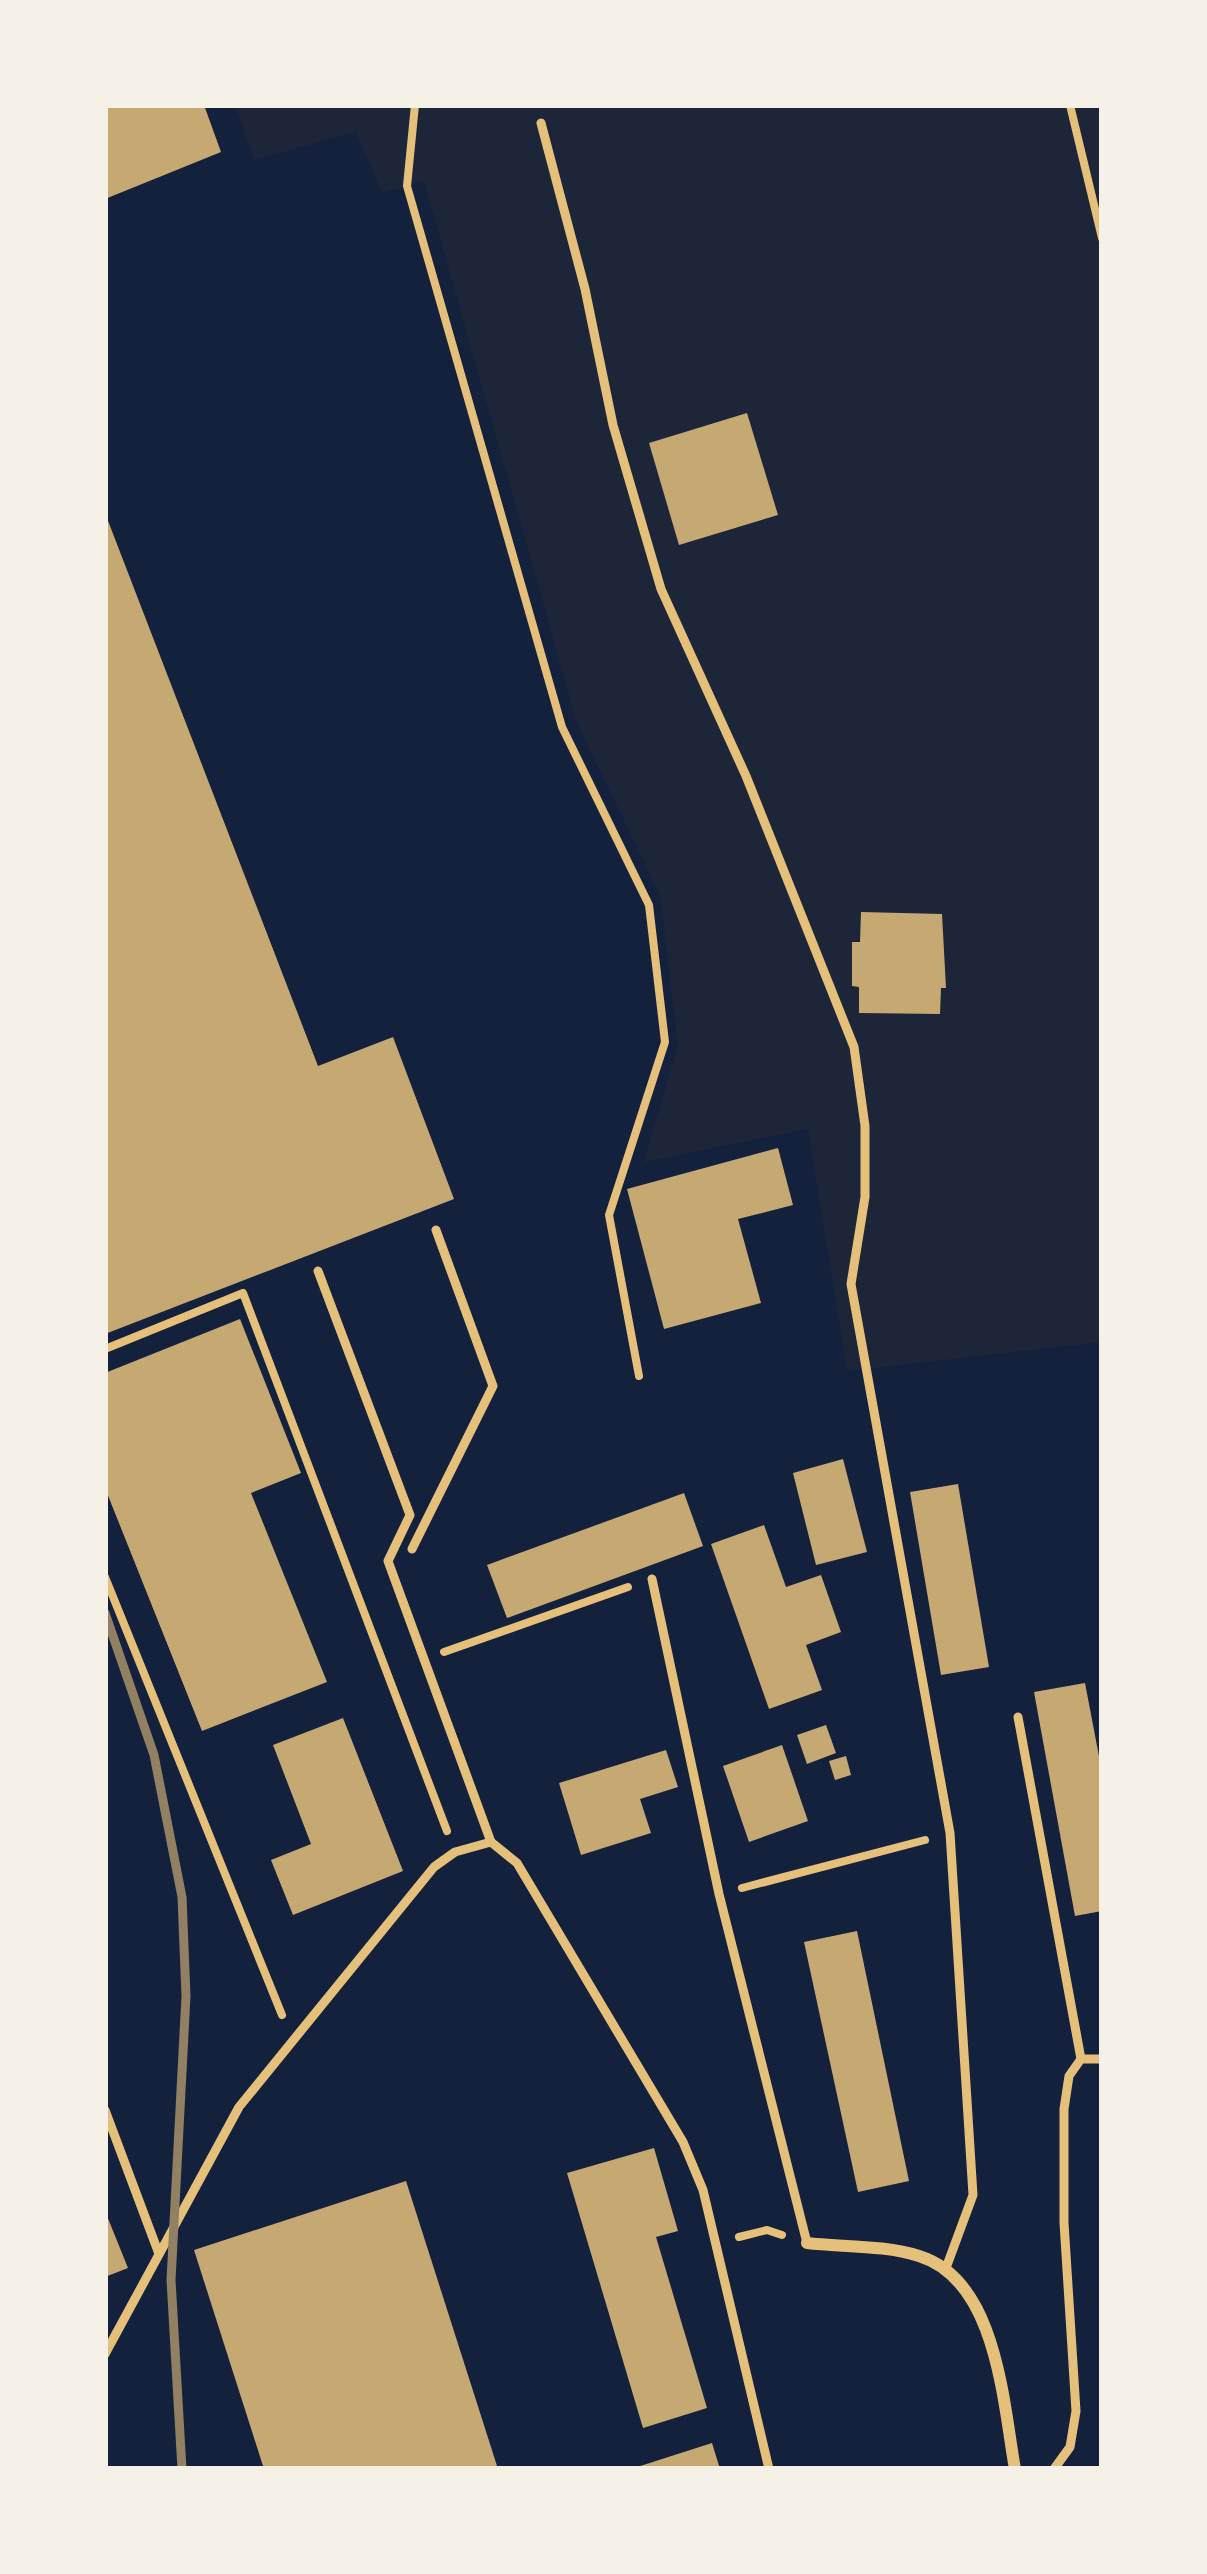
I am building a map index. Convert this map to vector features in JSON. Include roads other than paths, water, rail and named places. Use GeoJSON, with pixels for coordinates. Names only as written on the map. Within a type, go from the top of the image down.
{"type":"FeatureCollection","features":[{"type":"Feature","properties":{"kind":"street"},"geometry":{"type":"LineString","coordinates":[[807,2243],[917,2255],[946,2268],[968,2296],[988,2340],[1015,2469]]}},
{"type":"Feature","properties":{"kind":"lane"},"geometry":{"type":"LineString","coordinates":[[541,123],[613,424],[662,590],[746,776],[854,1047],[865,1126],[865,1197],[851,1284],[950,1833],[973,2195],[946,2268]]}},
{"type":"Feature","properties":{"kind":"lane"},"geometry":{"type":"LineString","coordinates":[[412,1550],[494,1386],[436,1230]]}},
{"type":"Feature","properties":{"kind":"lane"},"geometry":{"type":"LineString","coordinates":[[318,1271],[410,1515],[388,1561],[491,1842],[517,1864],[683,2142],[719,2241],[769,2469]]}},
{"type":"Feature","properties":{"kind":"lane"},"geometry":{"type":"LineString","coordinates":[[652,1579],[719,1894],[807,2243]]}},
{"type":"Feature","properties":{"kind":"lane"},"geometry":{"type":"LineString","coordinates":[[1018,1718],[1081,2060],[1069,2076],[1064,2109],[1064,2223],[1076,2410],[1070,2447],[1054,2469]]}},
{"type":"Feature","properties":{"kind":"lane"},"geometry":{"type":"LineString","coordinates":[[105,2354],[239,2107],[434,1868],[454,1852],[491,1842]]}},
{"type":"Feature","properties":{"kind":"lane"},"geometry":{"type":"LineString","coordinates":[[1081,2060],[1102,2059]]}},
{"type":"Feature","properties":{"kind":"lane"},"geometry":{"type":"LineString","coordinates":[[105,2110],[159,2254]]}},
{"type":"Feature","properties":{"kind":"railway"},"geometry":{"type":"LineString","coordinates":[[105,1613],[154,1755],[182,1897],[186,1996],[171,2280],[182,2469]]}}]}
